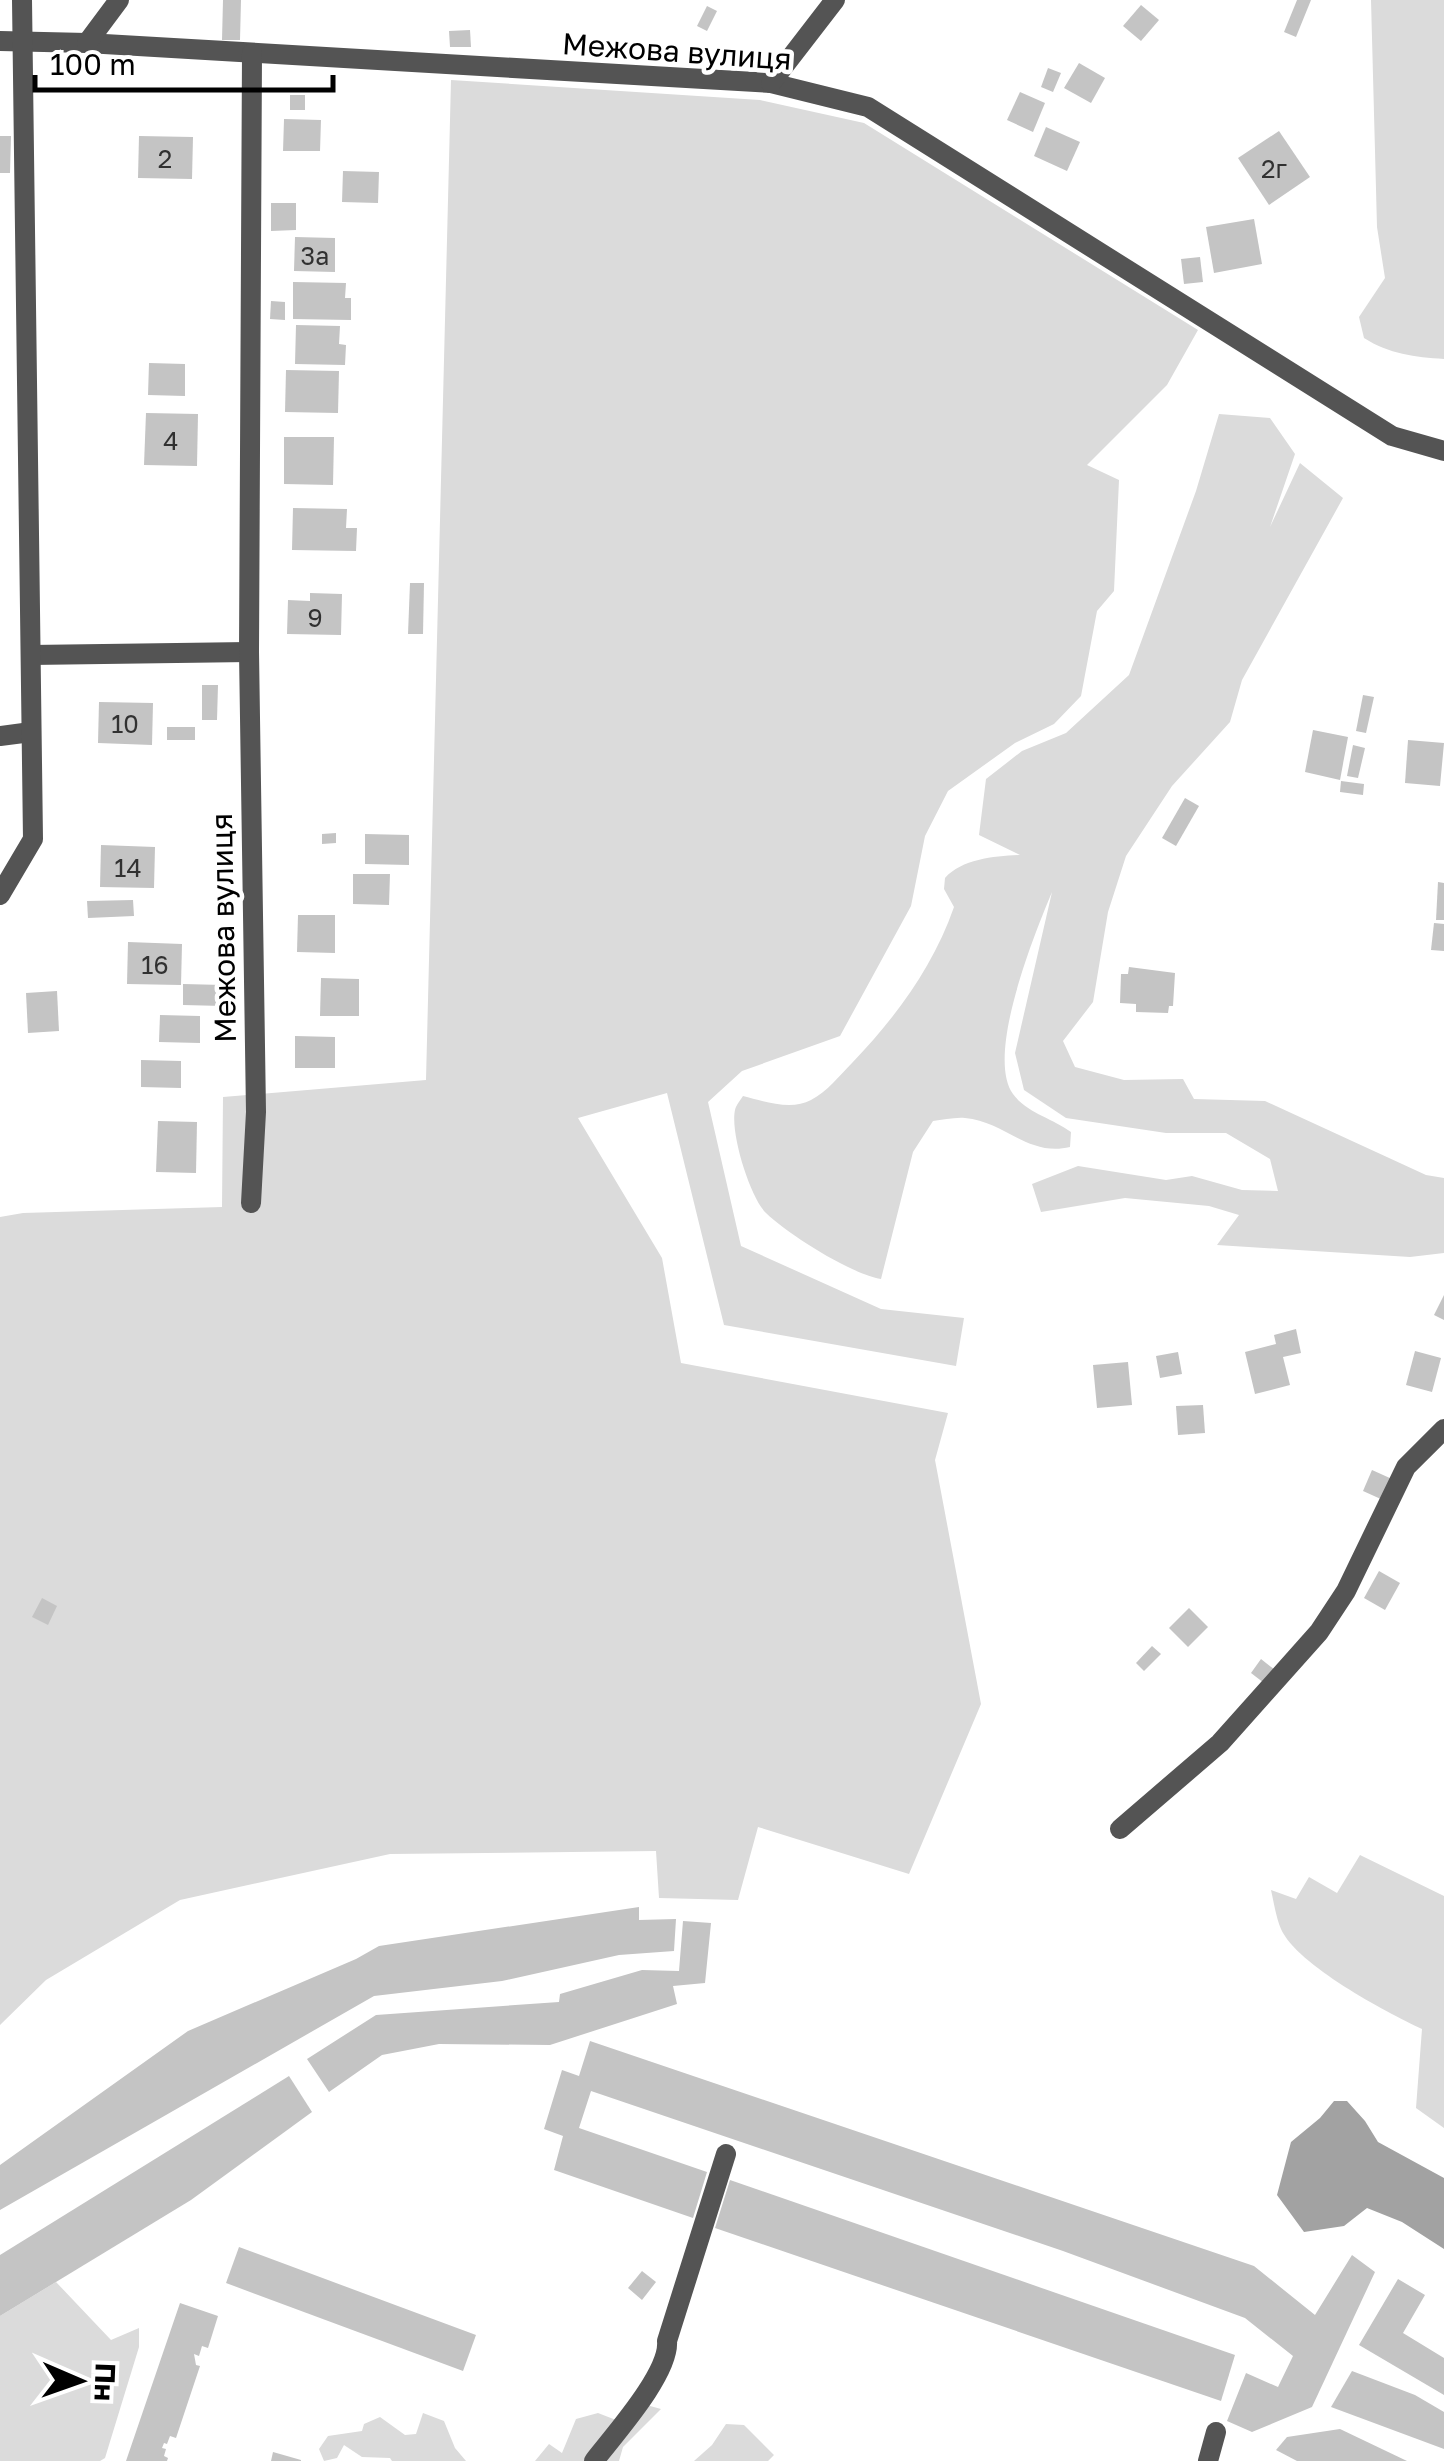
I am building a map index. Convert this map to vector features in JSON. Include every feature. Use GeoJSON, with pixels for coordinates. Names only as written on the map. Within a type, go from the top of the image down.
{"type":"FeatureCollection","features":[{"type":"Feature","properties":{"kind":"street"},"geometry":{"type":"LineString","coordinates":[[0,895],[33,839],[22,0]]}},
{"type":"Feature","properties":{"kind":"street"},"geometry":{"type":"LineString","coordinates":[[87,43],[119,0]]}},
{"type":"Feature","properties":{"kind":"street"},"geometry":{"type":"LineString","coordinates":[[770,83],[835,0]]}},
{"type":"Feature","properties":{"kind":"street","name":"Межова вулиця"},"geometry":{"type":"LineString","coordinates":[[0,41],[770,83],[868,107],[1392,436],[1444,451]]}},
{"type":"Feature","properties":{"kind":"street","name":"Межова вулиця"},"geometry":{"type":"LineString","coordinates":[[251,1203],[256,1112],[249,652],[252,53]]}},
{"type":"Feature","properties":{"kind":"street"},"geometry":{"type":"LineString","coordinates":[[30,655],[249,652]]}},
{"type":"Feature","properties":{"kind":"street"},"geometry":{"type":"LineString","coordinates":[[0,736],[31,732]]}},
{"type":"Feature","properties":{"kind":"street"},"geometry":{"type":"LineString","coordinates":[[1120,1829],[1220,1743],[1319,1632],[1346,1591],[1406,1467],[1444,1428]]}},
{"type":"Feature","properties":{"kind":"street"},"geometry":{"type":"LineString","coordinates":[[594,2461],[641,2398],[668,2352],[667,2341],[726,2154]]}},
{"type":"Feature","properties":{"kind":"street"},"geometry":{"type":"LineString","coordinates":[[1208,2461],[1216,2432]]}},
{"type":"Feature","properties":{"kind":"shaded area"},"geometry":{"type":"Polygon","coordinates":[[[1371,0],[1444,0],[1444,359],[1383,348],[1364,338],[1359,317],[1385,278],[1377,227],[1371,0]]]}},
{"type":"Feature","properties":{"kind":"shaded area"},"geometry":{"type":"Polygon","coordinates":[[[451,80],[760,100],[864,123],[1198,330],[1167,385],[1087,465],[1119,480],[1114,591],[1097,611],[1081,696],[1054,724],[1015,743],[948,791],[925,836],[911,906],[840,1036],[742,1071],[708,1102],[741,1246],[881,1309],[964,1318],[956,1366],[724,1325],[667,1093],[578,1118],[662,1258],[681,1363],[948,1413],[935,1460],[981,1704],[909,1874],[758,1827],[738,1900],[659,1898],[656,1851],[390,1854],[180,1900],[46,1980],[0,2025],[0,1217],[222,1207],[223,1097],[426,1080],[451,80]]]}},
{"type":"Feature","properties":{"kind":"shaded area"},"geometry":{"type":"Polygon","coordinates":[[[1219,414],[1270,418],[1295,454],[1270,527],[1300,463],[1343,498],[1242,680],[1230,722],[1172,786],[1126,856],[1108,912],[1093,1002],[1063,1041],[1075,1067],[1124,1080],[1183,1079],[1194,1099],[1265,1101],[1426,1175],[1444,1178],[1444,1253],[1410,1257],[1217,1245],[1239,1215],[1209,1206],[1125,1198],[1041,1212],[1032,1184],[1078,1166],[1166,1180],[1192,1176],[1242,1190],[1278,1191],[1270,1159],[1226,1133],[1166,1133],[1066,1118],[1024,1090],[1015,1053],[1052,892],[1016,994],[1005,1052],[1006,1076],[1019,1101],[1071,1132],[1070,1147],[1041,1147],[979,1121],[933,1121],[913,1152],[881,1279],[868,1276],[821,1252],[766,1213],[748,1179],[738,1148],[736,1106],[743,1096],[795,1105],[828,1088],[884,1028],[924,971],[954,907],[944,889],[945,878],[970,863],[1020,855],[979,835],[986,779],[1022,751],[1066,733],[1129,675],[1196,491],[1219,414]]]}},
{"type":"Feature","properties":{"kind":"shaded area"},"geometry":{"type":"Polygon","coordinates":[[[1360,1855],[1444,1896],[1444,2128],[1416,2108],[1422,2029],[1323,1972],[1290,1943],[1278,1920],[1271,1890],[1296,1899],[1309,1877],[1337,1893],[1360,1855]]]}},
{"type":"Feature","properties":{"kind":"shaded area"},"geometry":{"type":"Polygon","coordinates":[[[1334,2101],[1347,2101],[1378,2142],[1444,2178],[1444,2249],[1402,2222],[1367,2208],[1344,2226],[1304,2232],[1277,2195],[1291,2142],[1334,2101]]]}},
{"type":"Feature","properties":{"kind":"shaded area"},"geometry":{"type":"Polygon","coordinates":[[[56,2282],[111,2340],[139,2328],[139,2347],[105,2458],[0,2461],[0,2316],[56,2282]]]}},
{"type":"Feature","properties":{"kind":"shaded area"},"geometry":{"type":"Polygon","coordinates":[[[643,2404],[661,2409],[623,2447],[619,2461],[535,2461],[549,2444],[562,2453],[576,2419],[598,2413],[616,2420],[643,2404]]]}},
{"type":"Feature","properties":{"kind":"shaded area"},"geometry":{"type":"Polygon","coordinates":[[[423,2413],[444,2421],[455,2448],[466,2461],[392,2461],[362,2457],[344,2445],[337,2458],[324,2461],[319,2449],[328,2436],[362,2431],[364,2424],[380,2417],[405,2435],[416,2434],[423,2413]]]}},
{"type":"Feature","properties":{"kind":"shaded area"},"geometry":{"type":"Polygon","coordinates":[[[726,2424],[744,2425],[774,2455],[768,2461],[694,2461],[712,2445],[726,2424]]]}},
{"type":"Feature","properties":{"kind":"building"},"geometry":{"type":"Polygon","coordinates":[[[223,0],[241,0],[240,40],[222,40],[223,0]]]}},
{"type":"Feature","properties":{"kind":"building"},"geometry":{"type":"Polygon","coordinates":[[[1297,0],[1311,0],[1296,37],[1284,32],[1297,0]]]}},
{"type":"Feature","properties":{"kind":"building"},"geometry":{"type":"Polygon","coordinates":[[[1141,5],[1159,20],[1141,41],[1123,26],[1141,5]]]}},
{"type":"Feature","properties":{"kind":"building"},"geometry":{"type":"Polygon","coordinates":[[[707,6],[717,11],[707,31],[697,26],[707,6]]]}},
{"type":"Feature","properties":{"kind":"building"},"geometry":{"type":"Polygon","coordinates":[[[470,30],[471,47],[450,47],[449,31],[470,30]]]}},
{"type":"Feature","properties":{"kind":"building"},"geometry":{"type":"Polygon","coordinates":[[[1079,63],[1105,78],[1091,103],[1064,88],[1079,63]]]}},
{"type":"Feature","properties":{"kind":"building"},"geometry":{"type":"Polygon","coordinates":[[[1048,68],[1061,73],[1053,92],[1041,87],[1048,68]]]}},
{"type":"Feature","properties":{"kind":"building"},"geometry":{"type":"Polygon","coordinates":[[[1020,92],[1045,103],[1033,132],[1007,120],[1020,92]]]}},
{"type":"Feature","properties":{"kind":"building"},"geometry":{"type":"Polygon","coordinates":[[[290,95],[305,95],[305,110],[290,110],[290,95]]]}},
{"type":"Feature","properties":{"kind":"building"},"geometry":{"type":"Polygon","coordinates":[[[284,119],[321,120],[320,151],[283,151],[284,119]]]}},
{"type":"Feature","properties":{"kind":"building"},"geometry":{"type":"Polygon","coordinates":[[[1046,127],[1080,142],[1067,171],[1034,156],[1046,127]]]}},
{"type":"Feature","properties":{"kind":"building"},"geometry":{"type":"Polygon","coordinates":[[[1279,131],[1310,177],[1269,205],[1238,158],[1279,131]]]}},
{"type":"Feature","properties":{"kind":"building"},"geometry":{"type":"Polygon","coordinates":[[[0,136],[11,136],[10,173],[0,173],[0,136]]]}},
{"type":"Feature","properties":{"kind":"building"},"geometry":{"type":"Polygon","coordinates":[[[139,136],[193,137],[192,179],[138,178],[139,136]]]}},
{"type":"Feature","properties":{"kind":"building"},"geometry":{"type":"Polygon","coordinates":[[[343,171],[379,172],[378,203],[342,202],[343,171]]]}},
{"type":"Feature","properties":{"kind":"building"},"geometry":{"type":"Polygon","coordinates":[[[271,203],[296,203],[296,230],[271,231],[271,203]]]}},
{"type":"Feature","properties":{"kind":"building"},"geometry":{"type":"Polygon","coordinates":[[[1254,219],[1262,264],[1214,273],[1206,227],[1254,219]]]}},
{"type":"Feature","properties":{"kind":"building"},"geometry":{"type":"Polygon","coordinates":[[[295,237],[335,238],[335,272],[294,271],[295,237]]]}},
{"type":"Feature","properties":{"kind":"building"},"geometry":{"type":"Polygon","coordinates":[[[1200,257],[1203,282],[1184,284],[1181,259],[1200,257]]]}},
{"type":"Feature","properties":{"kind":"building"},"geometry":{"type":"Polygon","coordinates":[[[293,282],[346,283],[351,320],[293,319],[293,282]]]}},
{"type":"Feature","properties":{"kind":"building"},"geometry":{"type":"Polygon","coordinates":[[[271,301],[285,302],[285,320],[270,319],[271,301]]]}},
{"type":"Feature","properties":{"kind":"building"},"geometry":{"type":"Polygon","coordinates":[[[296,325],[340,326],[339,344],[346,345],[345,365],[295,364],[296,325]]]}},
{"type":"Feature","properties":{"kind":"building"},"geometry":{"type":"Polygon","coordinates":[[[149,363],[185,364],[185,396],[148,395],[149,363]]]}},
{"type":"Feature","properties":{"kind":"building"},"geometry":{"type":"Polygon","coordinates":[[[286,370],[339,371],[338,413],[285,412],[286,370]]]}},
{"type":"Feature","properties":{"kind":"building"},"geometry":{"type":"Polygon","coordinates":[[[146,413],[198,414],[197,466],[144,465],[146,413]]]}},
{"type":"Feature","properties":{"kind":"building"},"geometry":{"type":"Polygon","coordinates":[[[284,437],[334,437],[333,485],[284,484],[284,437]]]}},
{"type":"Feature","properties":{"kind":"building"},"geometry":{"type":"Polygon","coordinates":[[[293,508],[347,509],[346,528],[357,528],[356,551],[292,550],[293,508]]]}},
{"type":"Feature","properties":{"kind":"building"},"geometry":{"type":"Polygon","coordinates":[[[410,583],[424,583],[423,634],[408,634],[410,583]]]}},
{"type":"Feature","properties":{"kind":"building"},"geometry":{"type":"Polygon","coordinates":[[[310,593],[342,594],[341,635],[287,634],[288,600],[310,601],[310,593]]]}},
{"type":"Feature","properties":{"kind":"building"},"geometry":{"type":"Polygon","coordinates":[[[202,685],[218,685],[217,720],[202,720],[202,685]]]}},
{"type":"Feature","properties":{"kind":"building"},"geometry":{"type":"Polygon","coordinates":[[[1363,695],[1374,697],[1366,733],[1356,731],[1363,695]]]}},
{"type":"Feature","properties":{"kind":"building"},"geometry":{"type":"Polygon","coordinates":[[[99,702],[153,703],[152,745],[98,743],[99,702]]]}},
{"type":"Feature","properties":{"kind":"building"},"geometry":{"type":"Polygon","coordinates":[[[167,727],[195,727],[195,740],[167,740],[167,727]]]}},
{"type":"Feature","properties":{"kind":"building"},"geometry":{"type":"Polygon","coordinates":[[[1313,730],[1348,737],[1340,780],[1305,772],[1313,730]]]}},
{"type":"Feature","properties":{"kind":"building"},"geometry":{"type":"Polygon","coordinates":[[[1408,740],[1444,743],[1440,786],[1405,783],[1408,740]]]}},
{"type":"Feature","properties":{"kind":"building"},"geometry":{"type":"Polygon","coordinates":[[[1353,745],[1365,748],[1358,778],[1347,776],[1353,745]]]}},
{"type":"Feature","properties":{"kind":"building"},"geometry":{"type":"Polygon","coordinates":[[[1341,781],[1364,784],[1363,795],[1340,792],[1341,781]]]}},
{"type":"Feature","properties":{"kind":"building"},"geometry":{"type":"Polygon","coordinates":[[[1185,798],[1199,806],[1176,846],[1162,838],[1185,798]]]}},
{"type":"Feature","properties":{"kind":"building"},"geometry":{"type":"Polygon","coordinates":[[[336,833],[336,843],[322,844],[322,834],[336,833]]]}},
{"type":"Feature","properties":{"kind":"building"},"geometry":{"type":"Polygon","coordinates":[[[365,834],[409,835],[409,865],[365,864],[365,834]]]}},
{"type":"Feature","properties":{"kind":"building"},"geometry":{"type":"Polygon","coordinates":[[[101,845],[155,847],[154,888],[100,887],[101,845]]]}},
{"type":"Feature","properties":{"kind":"building"},"geometry":{"type":"Polygon","coordinates":[[[353,874],[390,874],[389,905],[353,904],[353,874]]]}},
{"type":"Feature","properties":{"kind":"building"},"geometry":{"type":"Polygon","coordinates":[[[1438,882],[1444,883],[1444,920],[1436,920],[1438,882]]]}},
{"type":"Feature","properties":{"kind":"building"},"geometry":{"type":"Polygon","coordinates":[[[133,900],[134,916],[88,918],[87,901],[133,900]]]}},
{"type":"Feature","properties":{"kind":"building"},"geometry":{"type":"Polygon","coordinates":[[[298,915],[335,915],[335,953],[297,952],[298,915]]]}},
{"type":"Feature","properties":{"kind":"building"},"geometry":{"type":"Polygon","coordinates":[[[1434,923],[1444,924],[1444,951],[1431,950],[1434,923]]]}},
{"type":"Feature","properties":{"kind":"building"},"geometry":{"type":"Polygon","coordinates":[[[128,942],[182,944],[181,985],[127,984],[128,942]]]}},
{"type":"Feature","properties":{"kind":"building"},"geometry":{"type":"Polygon","coordinates":[[[1129,967],[1175,973],[1173,1006],[1169,1006],[1168,1013],[1136,1012],[1136,1004],[1120,1003],[1121,974],[1128,974],[1129,967]]]}},
{"type":"Feature","properties":{"kind":"building"},"geometry":{"type":"Polygon","coordinates":[[[321,978],[359,979],[359,1016],[320,1016],[321,978]]]}},
{"type":"Feature","properties":{"kind":"building"},"geometry":{"type":"Polygon","coordinates":[[[183,984],[223,985],[223,1006],[183,1005],[183,984]]]}},
{"type":"Feature","properties":{"kind":"building"},"geometry":{"type":"Polygon","coordinates":[[[57,991],[59,1031],[28,1033],[26,993],[57,991]]]}},
{"type":"Feature","properties":{"kind":"building"},"geometry":{"type":"Polygon","coordinates":[[[160,1015],[200,1016],[200,1043],[159,1042],[160,1015]]]}},
{"type":"Feature","properties":{"kind":"building"},"geometry":{"type":"Polygon","coordinates":[[[295,1036],[335,1037],[335,1068],[295,1068],[295,1036]]]}},
{"type":"Feature","properties":{"kind":"building"},"geometry":{"type":"Polygon","coordinates":[[[141,1060],[181,1061],[181,1088],[141,1087],[141,1060]]]}},
{"type":"Feature","properties":{"kind":"building"},"geometry":{"type":"Polygon","coordinates":[[[158,1121],[197,1122],[196,1173],[156,1172],[158,1121]]]}},
{"type":"Feature","properties":{"kind":"building"},"geometry":{"type":"Polygon","coordinates":[[[1444,1295],[1444,1320],[1434,1315],[1444,1295]]]}},
{"type":"Feature","properties":{"kind":"building"},"geometry":{"type":"Polygon","coordinates":[[[1296,1329],[1301,1353],[1283,1357],[1290,1385],[1255,1394],[1245,1352],[1276,1344],[1274,1335],[1296,1329]]]}},
{"type":"Feature","properties":{"kind":"building"},"geometry":{"type":"Polygon","coordinates":[[[1415,1351],[1441,1358],[1432,1392],[1406,1385],[1415,1351]]]}},
{"type":"Feature","properties":{"kind":"building"},"geometry":{"type":"Polygon","coordinates":[[[1178,1352],[1182,1374],[1160,1378],[1156,1356],[1178,1352]]]}},
{"type":"Feature","properties":{"kind":"building"},"geometry":{"type":"Polygon","coordinates":[[[1128,1362],[1132,1405],[1097,1408],[1093,1365],[1128,1362]]]}},
{"type":"Feature","properties":{"kind":"building"},"geometry":{"type":"Polygon","coordinates":[[[1203,1405],[1205,1433],[1178,1435],[1176,1406],[1203,1405]]]}},
{"type":"Feature","properties":{"kind":"building"},"geometry":{"type":"Polygon","coordinates":[[[1372,1470],[1392,1479],[1383,1500],[1363,1491],[1372,1470]]]}},
{"type":"Feature","properties":{"kind":"building"},"geometry":{"type":"Polygon","coordinates":[[[1379,1571],[1400,1583],[1385,1610],[1364,1598],[1379,1571]]]}},
{"type":"Feature","properties":{"kind":"building"},"geometry":{"type":"Polygon","coordinates":[[[42,1598],[57,1606],[48,1625],[32,1617],[42,1598]]]}},
{"type":"Feature","properties":{"kind":"building"},"geometry":{"type":"Polygon","coordinates":[[[1189,1608],[1208,1627],[1188,1647],[1169,1628],[1189,1608]]]}},
{"type":"Feature","properties":{"kind":"building"},"geometry":{"type":"Polygon","coordinates":[[[1152,1646],[1161,1654],[1144,1671],[1136,1663],[1152,1646]]]}},
{"type":"Feature","properties":{"kind":"building"},"geometry":{"type":"Polygon","coordinates":[[[1261,1659],[1275,1670],[1264,1683],[1251,1673],[1261,1659]]]}},
{"type":"Feature","properties":{"kind":"building"},"geometry":{"type":"Polygon","coordinates":[[[639,1907],[639,1920],[676,1919],[674,1951],[619,1955],[502,1981],[374,1996],[0,2210],[0,2165],[188,2031],[379,1946],[639,1907]]]}},
{"type":"Feature","properties":{"kind":"building"},"geometry":{"type":"Polygon","coordinates":[[[683,1921],[711,1923],[705,1983],[673,1986],[677,2004],[550,2045],[439,2044],[382,2055],[329,2092],[307,2059],[376,2015],[559,2002],[560,1994],[642,1970],[679,1971],[683,1921]]]}},
{"type":"Feature","properties":{"kind":"building"},"geometry":{"type":"Polygon","coordinates":[[[590,2041],[1254,2266],[1315,2315],[1352,2255],[1375,2272],[1312,2407],[1252,2432],[1227,2421],[1246,2373],[1278,2387],[1293,2356],[1245,2318],[1063,2251],[591,2091],[579,2128],[707,2172],[693,2218],[554,2170],[563,2136],[544,2129],[562,2070],[579,2076],[590,2041]]]}},
{"type":"Feature","properties":{"kind":"building"},"geometry":{"type":"Polygon","coordinates":[[[289,2076],[312,2112],[191,2200],[0,2316],[0,2255],[289,2076]]]}},
{"type":"Feature","properties":{"kind":"building"},"geometry":{"type":"Polygon","coordinates":[[[730,2180],[1235,2355],[1221,2401],[715,2228],[730,2180]]]}},
{"type":"Feature","properties":{"kind":"building"},"geometry":{"type":"Polygon","coordinates":[[[239,2247],[476,2335],[463,2371],[226,2283],[239,2247]]]}},
{"type":"Feature","properties":{"kind":"building"},"geometry":{"type":"Polygon","coordinates":[[[642,2271],[656,2282],[642,2300],[628,2288],[642,2271]]]}},
{"type":"Feature","properties":{"kind":"building"},"geometry":{"type":"Polygon","coordinates":[[[1398,2279],[1425,2295],[1403,2333],[1444,2358],[1444,2395],[1359,2345],[1398,2279]]]}},
{"type":"Feature","properties":{"kind":"building"},"geometry":{"type":"Polygon","coordinates":[[[180,2303],[218,2316],[208,2348],[202,2346],[199,2356],[194,2354],[196,2365],[200,2366],[176,2438],[170,2436],[162,2448],[166,2449],[167,2461],[126,2461],[180,2303]]]}},
{"type":"Feature","properties":{"kind":"building"},"geometry":{"type":"Polygon","coordinates":[[[1352,2371],[1415,2395],[1444,2412],[1444,2449],[1331,2407],[1352,2371]]]}},
{"type":"Feature","properties":{"kind":"building"},"geometry":{"type":"Polygon","coordinates":[[[1340,2429],[1407,2461],[1297,2461],[1276,2450],[1287,2437],[1340,2429]]]}},
{"type":"Feature","properties":{"kind":"building"},"geometry":{"type":"Polygon","coordinates":[[[273,2452],[301,2460],[301,2461],[271,2461],[273,2452]]]}}]}
